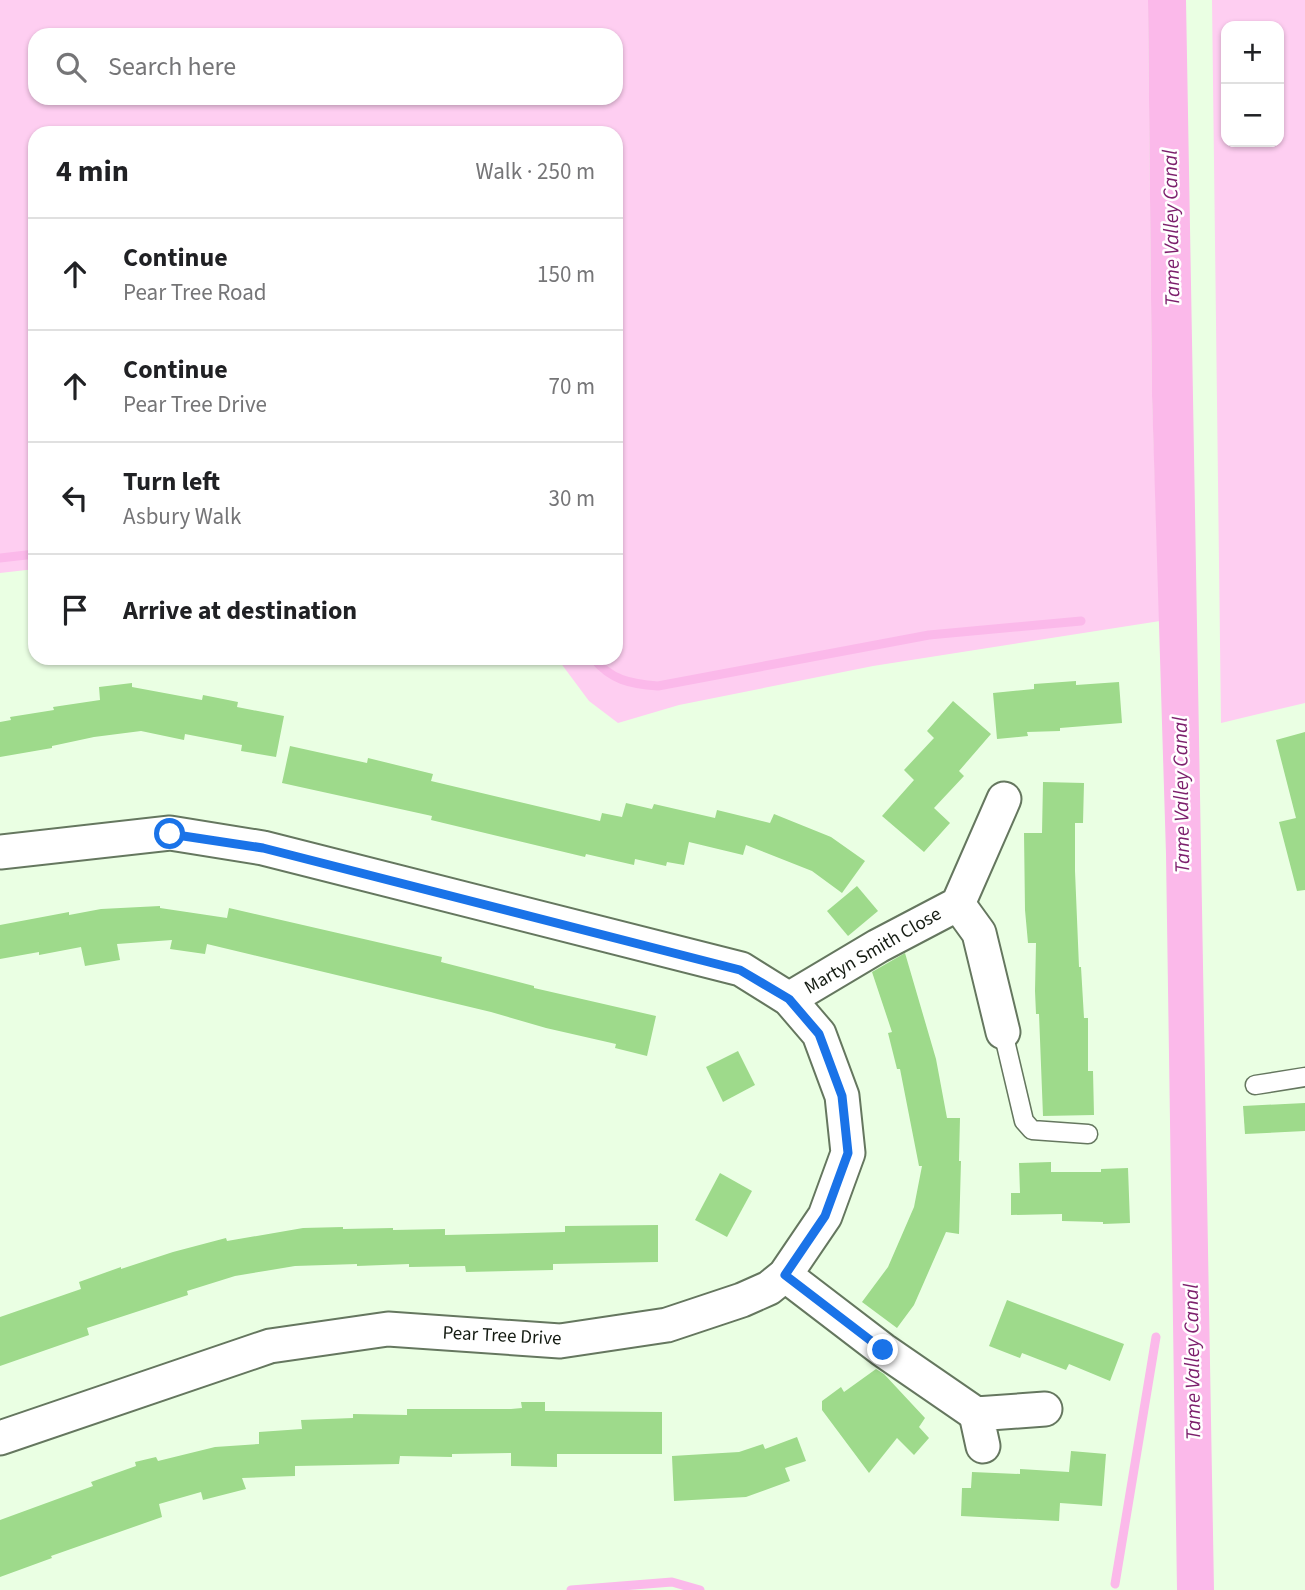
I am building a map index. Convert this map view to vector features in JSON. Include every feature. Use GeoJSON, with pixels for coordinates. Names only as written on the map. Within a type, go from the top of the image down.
{"type":"FeatureCollection","features":[{"type":"Feature","properties":{"kind":"street","name":"Martyn Smith Close"},"geometry":{"type":"LineString","coordinates":[[789,999],[878,946],[958,904],[1004,799]]}},
{"type":"Feature","properties":{"kind":"street","name":"Pear Tree Drive"},"geometry":{"type":"LineString","coordinates":[[0,852],[170,834],[263,848],[740,970],[789,999],[819,1034],[842,1096],[848,1153],[825,1216],[785,1275],[769,1288],[742,1300],[667,1325],[560,1341],[387,1329],[270,1346],[0,1438]]}},
{"type":"Feature","properties":{"kind":"street","name":"Martyn Smith Close"},"geometry":{"type":"LineString","coordinates":[[958,904],[979,933],[1003,1032]]}},
{"type":"Feature","properties":{"kind":"street"},"geometry":{"type":"LineString","coordinates":[[785,1275],[883,1350],[976,1414],[1045,1409]]}},
{"type":"Feature","properties":{"kind":"street"},"geometry":{"type":"LineString","coordinates":[[976,1414],[983,1446]]}},
{"type":"Feature","properties":{"kind":"lane"},"geometry":{"type":"LineString","coordinates":[[1003,1032],[1024,1121],[1032,1130],[1088,1134]]}},
{"type":"Feature","properties":{"kind":"lane"},"geometry":{"type":"LineString","coordinates":[[1255,1085],[1305,1077]]}},
{"type":"Feature","properties":{"kind":"shaded area"},"geometry":{"type":"Polygon","coordinates":[[[0,0],[1148,0],[1152,396],[1160,621],[873,666],[679,705],[618,723],[589,701],[562,665],[623,665],[623,126],[28,126],[28,570],[0,573],[0,0]]]}},
{"type":"Feature","properties":{"kind":"shaded area"},"geometry":{"type":"Polygon","coordinates":[[[1212,0],[1305,0],[1305,703],[1221,723],[1212,0]]]}},
{"type":"Feature","properties":{"kind":"water","name":"Tame Valley Canal"},"geometry":{"type":"Polygon","coordinates":[[[1148,0],[1186,0],[1214,1590],[1177,1590],[1166,854],[1152,396],[1148,0]]]}},
{"type":"Feature","properties":{"kind":"building"},"geometry":{"type":"Polygon","coordinates":[[[1076,681],[1076,685],[1119,682],[1122,723],[1060,728],[1060,731],[1027,732],[1028,736],[997,739],[993,693],[1034,689],[1034,684],[1076,681]]]}},
{"type":"Feature","properties":{"kind":"building"},"geometry":{"type":"Polygon","coordinates":[[[132,683],[132,687],[202,700],[203,695],[238,702],[237,707],[284,716],[276,757],[241,751],[242,745],[185,734],[184,740],[141,731],[94,737],[0,757],[0,722],[11,720],[10,717],[54,710],[53,707],[100,700],[99,687],[132,683]]]}},
{"type":"Feature","properties":{"kind":"building"},"geometry":{"type":"Polygon","coordinates":[[[953,701],[991,734],[959,771],[964,776],[934,808],[950,823],[924,852],[882,816],[914,780],[904,770],[934,738],[927,731],[953,701]]]}},
{"type":"Feature","properties":{"kind":"building"},"geometry":{"type":"Polygon","coordinates":[[[1305,732],[1305,890],[1297,891],[1279,822],[1296,818],[1276,740],[1305,732]]]}},
{"type":"Feature","properties":{"kind":"building"},"geometry":{"type":"Polygon","coordinates":[[[290,746],[367,763],[368,758],[433,774],[431,781],[600,821],[602,813],[622,817],[626,803],[652,809],[654,804],[715,818],[717,810],[770,823],[774,814],[831,837],[865,861],[842,893],[812,871],[746,845],[743,855],[689,842],[684,865],[667,862],[666,866],[635,859],[634,865],[586,854],[585,857],[431,820],[432,816],[282,783],[290,746]]]}},
{"type":"Feature","properties":{"kind":"building"},"geometry":{"type":"Polygon","coordinates":[[[1043,782],[1084,783],[1083,823],[1075,823],[1075,871],[1079,967],[1084,1018],[1088,1018],[1088,1071],[1093,1071],[1094,1115],[1043,1116],[1039,1014],[1036,1014],[1035,991],[1036,943],[1028,943],[1024,833],[1042,833],[1043,782]]]}},
{"type":"Feature","properties":{"kind":"building"},"geometry":{"type":"Polygon","coordinates":[[[857,886],[878,911],[848,936],[827,911],[857,886]]]}},
{"type":"Feature","properties":{"kind":"building"},"geometry":{"type":"Polygon","coordinates":[[[160,906],[227,918],[229,908],[442,957],[441,962],[534,988],[656,1016],[647,1056],[615,1048],[616,1044],[491,1012],[207,944],[205,954],[170,949],[172,940],[117,944],[120,960],[85,966],[81,947],[0,959],[0,925],[69,912],[69,915],[101,909],[160,906]]]}},
{"type":"Feature","properties":{"kind":"building"},"geometry":{"type":"Polygon","coordinates":[[[905,953],[936,1059],[947,1118],[960,1118],[961,1161],[959,1234],[946,1232],[914,1305],[897,1328],[862,1302],[888,1267],[914,1207],[922,1166],[919,1166],[900,1069],[897,1069],[888,1033],[892,1032],[872,972],[905,953]]]}},
{"type":"Feature","properties":{"kind":"building"},"geometry":{"type":"Polygon","coordinates":[[[738,1051],[755,1085],[723,1102],[706,1067],[738,1051]]]}},
{"type":"Feature","properties":{"kind":"building"},"geometry":{"type":"Polygon","coordinates":[[[1305,1103],[1305,1131],[1245,1134],[1243,1106],[1305,1103]]]}},
{"type":"Feature","properties":{"kind":"building"},"geometry":{"type":"Polygon","coordinates":[[[1051,1162],[1051,1172],[1101,1172],[1101,1169],[1128,1168],[1130,1223],[1062,1221],[1062,1214],[1011,1215],[1011,1193],[1020,1193],[1019,1163],[1051,1162]]]}},
{"type":"Feature","properties":{"kind":"building"},"geometry":{"type":"Polygon","coordinates":[[[720,1173],[752,1191],[727,1237],[695,1220],[720,1173]]]}},
{"type":"Feature","properties":{"kind":"building"},"geometry":{"type":"Polygon","coordinates":[[[658,1225],[658,1262],[553,1264],[553,1270],[466,1272],[465,1266],[409,1267],[409,1264],[295,1266],[235,1276],[187,1291],[188,1295],[87,1328],[89,1335],[0,1366],[0,1317],[81,1289],[79,1282],[121,1267],[226,1238],[227,1241],[303,1228],[445,1229],[445,1235],[565,1232],[565,1226],[658,1225]]]}},
{"type":"Feature","properties":{"kind":"building"},"geometry":{"type":"Polygon","coordinates":[[[1007,1300],[1124,1344],[1110,1381],[1069,1364],[1066,1370],[1022,1353],[1020,1358],[989,1346],[1007,1300]]]}},
{"type":"Feature","properties":{"kind":"building"},"geometry":{"type":"Polygon","coordinates":[[[876,1369],[884,1374],[925,1418],[919,1427],[929,1438],[914,1455],[897,1438],[869,1473],[822,1410],[822,1401],[841,1387],[844,1392],[876,1369]]]}},
{"type":"Feature","properties":{"kind":"building"},"geometry":{"type":"Polygon","coordinates":[[[521,1402],[545,1402],[545,1411],[662,1412],[662,1454],[557,1454],[557,1467],[511,1466],[511,1453],[452,1454],[452,1457],[400,1456],[399,1464],[295,1466],[295,1476],[242,1478],[246,1489],[203,1500],[201,1492],[159,1504],[162,1517],[0,1577],[0,1520],[93,1486],[91,1482],[136,1466],[135,1462],[156,1457],[158,1461],[215,1447],[259,1444],[259,1432],[302,1429],[301,1420],[353,1418],[353,1414],[407,1415],[407,1409],[511,1409],[522,1408],[521,1402]]]}},
{"type":"Feature","properties":{"kind":"building"},"geometry":{"type":"Polygon","coordinates":[[[797,1437],[806,1461],[785,1468],[790,1481],[746,1497],[674,1501],[672,1456],[739,1452],[763,1444],[765,1449],[797,1437]]]}},
{"type":"Feature","properties":{"kind":"building"},"geometry":{"type":"Polygon","coordinates":[[[1071,1451],[1106,1454],[1102,1506],[1060,1503],[1059,1521],[961,1516],[962,1488],[971,1488],[972,1472],[1020,1474],[1020,1469],[1069,1472],[1071,1451]]]}},
{"type":"Feature","properties":{"kind":"waterway"},"geometry":{"type":"LineString","coordinates":[[0,558],[28,555]]}},
{"type":"Feature","properties":{"kind":"waterway"},"geometry":{"type":"LineString","coordinates":[[600,665],[622,680],[658,686],[929,635],[1081,621]]}},
{"type":"Feature","properties":{"kind":"waterway"},"geometry":{"type":"LineString","coordinates":[[1115,1584],[1156,1337]]}},
{"type":"Feature","properties":{"kind":"waterway"},"geometry":{"type":"LineString","coordinates":[[571,1590],[672,1582],[700,1590]]}},
{"type":"Feature","properties":{"kind":"route"},"geometry":{"type":"LineString","coordinates":[[170,834],[263,848],[740,970],[789,999],[819,1034],[842,1096],[848,1153],[825,1216],[785,1275],[883,1350]]}}]}
